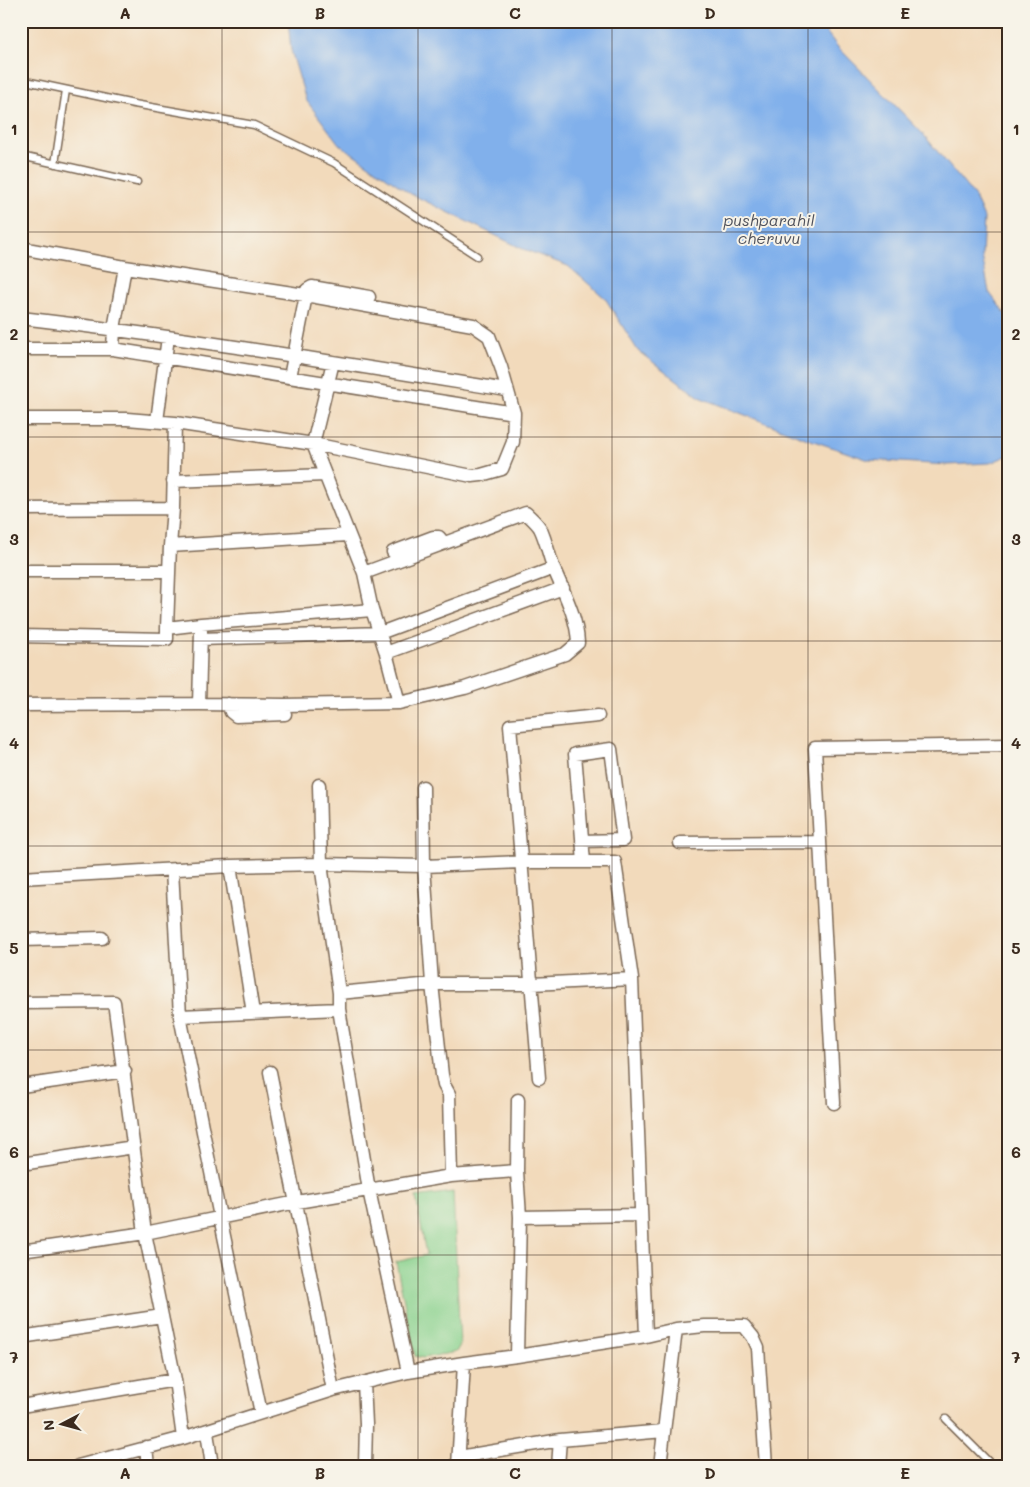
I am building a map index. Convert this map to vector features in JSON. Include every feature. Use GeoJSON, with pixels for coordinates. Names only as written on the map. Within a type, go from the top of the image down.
{"type":"FeatureCollection","features":[{"type":"Feature","properties":{"kind":"street"},"geometry":{"type":"LineString","coordinates":[[21,248],[305,295],[473,326],[489,336],[501,367],[514,413],[513,442],[502,469],[472,476],[313,444],[175,423],[128,419],[21,419]]}},
{"type":"Feature","properties":{"kind":"street"},"geometry":{"type":"LineString","coordinates":[[113,349],[114,329],[124,266]]}},
{"type":"Feature","properties":{"kind":"street"},"geometry":{"type":"LineString","coordinates":[[290,378],[307,290],[312,287],[368,297]]}},
{"type":"Feature","properties":{"kind":"street"},"geometry":{"type":"LineString","coordinates":[[21,318],[168,337],[507,390]]}},
{"type":"Feature","properties":{"kind":"street"},"geometry":{"type":"LineString","coordinates":[[157,421],[168,337]]}},
{"type":"Feature","properties":{"kind":"street"},"geometry":{"type":"LineString","coordinates":[[21,349],[113,349],[514,413]]}},
{"type":"Feature","properties":{"kind":"street"},"geometry":{"type":"LineString","coordinates":[[333,362],[313,444],[364,573],[372,610],[399,703]]}},
{"type":"Feature","properties":{"kind":"street"},"geometry":{"type":"LineString","coordinates":[[21,636],[167,639],[175,423]]}},
{"type":"Feature","properties":{"kind":"street"},"geometry":{"type":"LineString","coordinates":[[173,481],[325,475]]}},
{"type":"Feature","properties":{"kind":"street"},"geometry":{"type":"LineString","coordinates":[[21,509],[173,508]]}},
{"type":"Feature","properties":{"kind":"street"},"geometry":{"type":"LineString","coordinates":[[21,705],[399,703],[466,688],[565,654],[578,643],[577,630],[540,528],[526,513],[364,573]]}},
{"type":"Feature","properties":{"kind":"street"},"geometry":{"type":"LineString","coordinates":[[170,546],[348,535]]}},
{"type":"Feature","properties":{"kind":"street"},"geometry":{"type":"LineString","coordinates":[[393,552],[433,537],[439,537],[444,543]]}},
{"type":"Feature","properties":{"kind":"street"},"geometry":{"type":"LineString","coordinates":[[201,639],[380,633],[554,568]]}},
{"type":"Feature","properties":{"kind":"street"},"geometry":{"type":"LineString","coordinates":[[21,571],[169,571]]}},
{"type":"Feature","properties":{"kind":"street"},"geometry":{"type":"LineString","coordinates":[[386,653],[563,588]]}},
{"type":"Feature","properties":{"kind":"street"},"geometry":{"type":"LineString","coordinates":[[167,628],[372,610]]}},
{"type":"Feature","properties":{"kind":"street"},"geometry":{"type":"LineString","coordinates":[[199,704],[201,624]]}},
{"type":"Feature","properties":{"kind":"street"},"geometry":{"type":"LineString","coordinates":[[228,704],[231,712],[236,716],[285,714]]}},
{"type":"Feature","properties":{"kind":"street"},"geometry":{"type":"LineString","coordinates":[[539,1078],[510,725],[598,716]]}},
{"type":"Feature","properties":{"kind":"street"},"geometry":{"type":"LineString","coordinates":[[834,1103],[815,748],[1009,745]]}},
{"type":"Feature","properties":{"kind":"street"},"geometry":{"type":"LineString","coordinates":[[582,841],[623,840],[611,748],[575,754],[582,841],[584,862]]}},
{"type":"Feature","properties":{"kind":"street"},"geometry":{"type":"LineString","coordinates":[[319,785],[321,864],[339,993],[339,1009],[369,1190],[408,1372]]}},
{"type":"Feature","properties":{"kind":"street"},"geometry":{"type":"LineString","coordinates":[[423,787],[424,866],[432,984],[442,1075],[449,1094],[451,1176]]}},
{"type":"Feature","properties":{"kind":"street"},"geometry":{"type":"LineString","coordinates":[[680,842],[820,842]]}},
{"type":"Feature","properties":{"kind":"street"},"geometry":{"type":"LineString","coordinates":[[21,878],[230,866],[321,864],[424,866],[522,862],[615,862],[632,979],[646,1336]]}},
{"type":"Feature","properties":{"kind":"street"},"geometry":{"type":"LineString","coordinates":[[230,866],[253,1013]]}},
{"type":"Feature","properties":{"kind":"street"},"geometry":{"type":"LineString","coordinates":[[172,870],[180,1016],[261,1413]]}},
{"type":"Feature","properties":{"kind":"street"},"geometry":{"type":"LineString","coordinates":[[21,940],[102,938]]}},
{"type":"Feature","properties":{"kind":"street"},"geometry":{"type":"LineString","coordinates":[[339,993],[432,984],[532,984],[632,979]]}},
{"type":"Feature","properties":{"kind":"street"},"geometry":{"type":"LineString","coordinates":[[21,1003],[114,1002],[145,1233],[175,1380],[183,1438]]}},
{"type":"Feature","properties":{"kind":"street"},"geometry":{"type":"LineString","coordinates":[[180,1016],[339,1009]]}},
{"type":"Feature","properties":{"kind":"street"},"geometry":{"type":"LineString","coordinates":[[21,1086],[124,1071]]}},
{"type":"Feature","properties":{"kind":"street"},"geometry":{"type":"LineString","coordinates":[[270,1072],[334,1390]]}},
{"type":"Feature","properties":{"kind":"street"},"geometry":{"type":"LineString","coordinates":[[517,1356],[520,1217],[518,1100]]}},
{"type":"Feature","properties":{"kind":"street"},"geometry":{"type":"LineString","coordinates":[[21,1164],[134,1148]]}},
{"type":"Feature","properties":{"kind":"street"},"geometry":{"type":"LineString","coordinates":[[21,1252],[145,1233],[297,1202],[451,1176],[518,1171]]}},
{"type":"Feature","properties":{"kind":"street"},"geometry":{"type":"LineString","coordinates":[[520,1217],[641,1215]]}},
{"type":"Feature","properties":{"kind":"street"},"geometry":{"type":"LineString","coordinates":[[21,1337],[162,1316]]}},
{"type":"Feature","properties":{"kind":"street"},"geometry":{"type":"LineString","coordinates":[[78,1466],[206,1432],[334,1390],[408,1372],[646,1336],[676,1329],[704,1326],[744,1326],[753,1337],[758,1348],[766,1466]]}},
{"type":"Feature","properties":{"kind":"street"},"geometry":{"type":"LineString","coordinates":[[660,1466],[676,1329]]}},
{"type":"Feature","properties":{"kind":"street"},"geometry":{"type":"LineString","coordinates":[[464,1363],[458,1462],[560,1440],[664,1431]]}},
{"type":"Feature","properties":{"kind":"street"},"geometry":{"type":"LineString","coordinates":[[21,1406],[175,1380]]}},
{"type":"Feature","properties":{"kind":"street"},"geometry":{"type":"LineString","coordinates":[[364,1383],[366,1424],[365,1466]]}},
{"type":"Feature","properties":{"kind":"street"},"geometry":{"type":"LineString","coordinates":[[206,1432],[212,1466]]}},
{"type":"Feature","properties":{"kind":"street"},"geometry":{"type":"LineString","coordinates":[[558,1466],[560,1440]]}},
{"type":"Feature","properties":{"kind":"street"},"geometry":{"type":"LineString","coordinates":[[146,1447],[148,1466]]}},
{"type":"Feature","properties":{"kind":"lane"},"geometry":{"type":"LineString","coordinates":[[21,80],[254,125],[334,163],[477,256]]}},
{"type":"Feature","properties":{"kind":"lane"},"geometry":{"type":"LineString","coordinates":[[55,164],[66,90]]}},
{"type":"Feature","properties":{"kind":"lane"},"geometry":{"type":"LineString","coordinates":[[21,156],[137,182]]}},
{"type":"Feature","properties":{"kind":"lane"},"geometry":{"type":"LineString","coordinates":[[946,1419],[992,1466]]}},
{"type":"Feature","properties":{"kind":"green space"},"geometry":{"type":"Polygon","coordinates":[[[453,1192],[460,1345],[456,1352],[423,1358],[415,1356],[396,1262],[426,1255],[416,1197],[453,1192]]]}},
{"type":"Feature","properties":{"kind":"water","name":"pushparahil cheruvu"},"geometry":{"type":"Polygon","coordinates":[[[288,21],[818,21],[837,46],[923,134],[975,197],[984,218],[982,256],[989,292],[1009,319],[1009,455],[990,463],[947,465],[869,460],[805,438],[701,398],[638,351],[605,298],[568,266],[523,249],[411,194],[339,144],[306,100],[291,50],[288,21]]]}}]}
